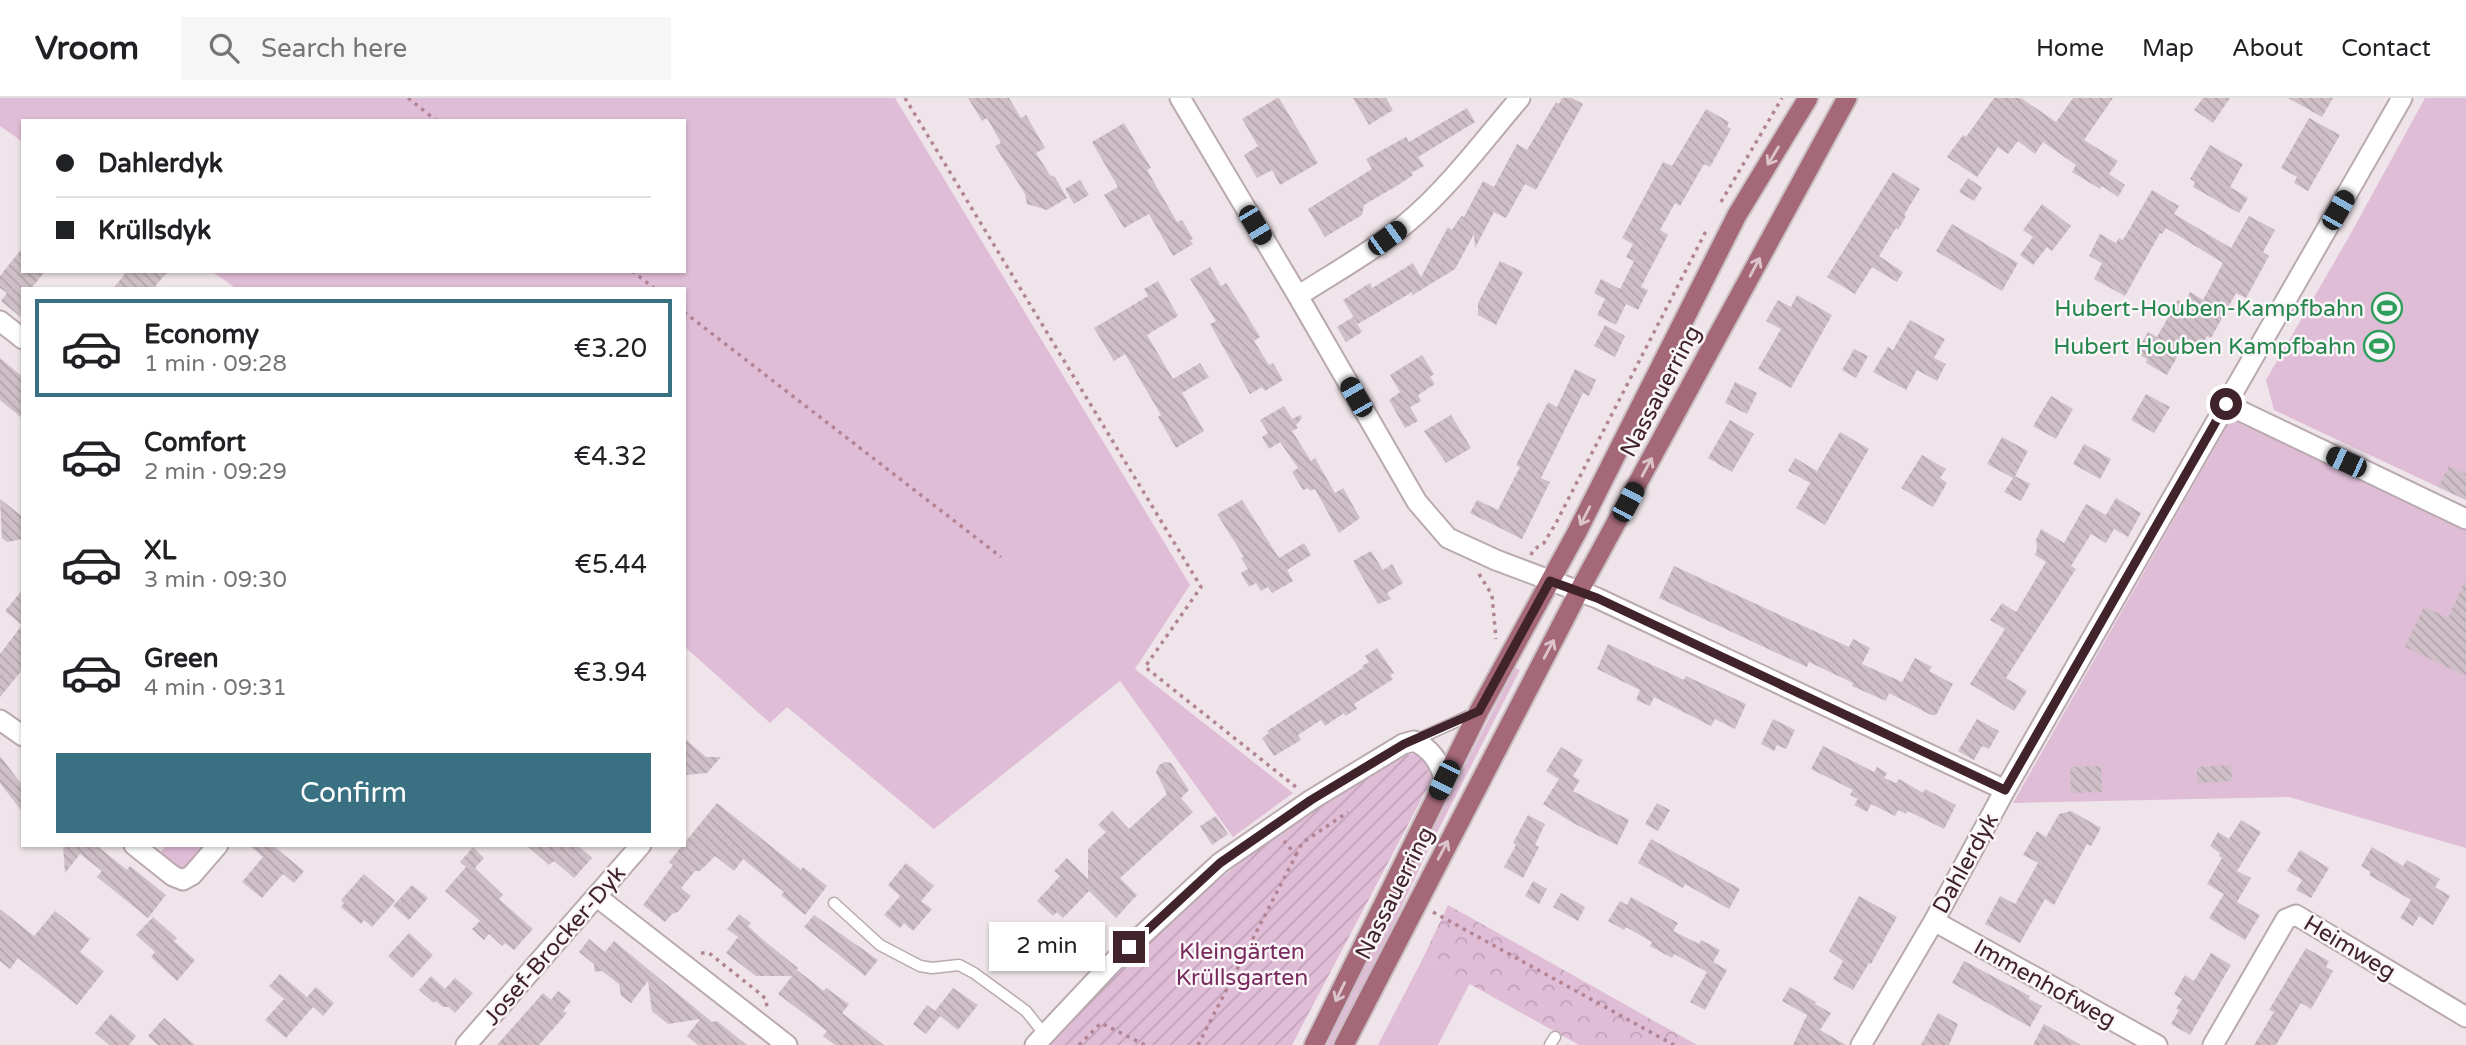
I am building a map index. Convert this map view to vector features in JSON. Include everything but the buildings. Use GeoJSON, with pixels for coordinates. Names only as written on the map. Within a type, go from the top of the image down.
{"type":"FeatureCollection","features":[{"type":"Feature","properties":{"kind":"main road","name":"Nassauerring"},"geometry":{"type":"LineString","coordinates":[[1314,1045],[1479,711],[1550,581],[1737,215],[1808,98]]}},
{"type":"Feature","properties":{"kind":"main road","name":"Nassauerring"},"geometry":{"type":"LineString","coordinates":[[1344,1045],[1579,591],[1847,98]]}},
{"type":"Feature","properties":{"kind":"street"},"geometry":{"type":"LineString","coordinates":[[1180,98],[1417,502],[1448,538],[1579,591],[2005,790]]}},
{"type":"Feature","properties":{"kind":"street"},"geometry":{"type":"LineString","coordinates":[[1298,296],[1408,222],[1446,186],[1520,98]]}},
{"type":"Feature","properties":{"kind":"street","name":"Dahlerdyk"},"geometry":{"type":"LineString","coordinates":[[1861,1045],[2402,98]]}},
{"type":"Feature","properties":{"kind":"street"},"geometry":{"type":"LineString","coordinates":[[0,321],[21,337]]}},
{"type":"Feature","properties":{"kind":"street"},"geometry":{"type":"LineString","coordinates":[[2226,404],[2466,519]]}},
{"type":"Feature","properties":{"kind":"street"},"geometry":{"type":"LineString","coordinates":[[0,720],[21,735]]}},
{"type":"Feature","properties":{"kind":"street"},"geometry":{"type":"LineString","coordinates":[[1040,1040],[1112,963],[1220,863],[1311,800],[1404,744],[1414,741],[1426,746],[1443,771],[1444,780]]}},
{"type":"Feature","properties":{"kind":"street"},"geometry":{"type":"LineString","coordinates":[[137,847],[173,876],[183,880],[192,875],[216,847]]}},
{"type":"Feature","properties":{"kind":"street","name":"Josef-Brocker-Dyk"},"geometry":{"type":"LineString","coordinates":[[466,1045],[640,847]]}},
{"type":"Feature","properties":{"kind":"street"},"geometry":{"type":"LineString","coordinates":[[596,896],[787,1045]]}},
{"type":"Feature","properties":{"kind":"street","name":"Heimweg"},"geometry":{"type":"LineString","coordinates":[[2213,1045],[2286,919],[2297,915],[2466,1017]]}},
{"type":"Feature","properties":{"kind":"street","name":"Immenhofweg"},"geometry":{"type":"LineString","coordinates":[[1934,921],[2157,1045]]}},
{"type":"Feature","properties":{"kind":"lane"},"geometry":{"type":"LineString","coordinates":[[1414,741],[1479,711]]}},
{"type":"Feature","properties":{"kind":"lane"},"geometry":{"type":"LineString","coordinates":[[834,903],[880,945],[920,966],[932,968],[958,965],[974,973],[1026,1011],[1040,1040]]}},
{"type":"Feature","properties":{"kind":"path"},"geometry":{"type":"LineString","coordinates":[[408,98],[434,119]]}},
{"type":"Feature","properties":{"kind":"path"},"geometry":{"type":"LineString","coordinates":[[905,98],[1201,587],[1145,667],[1311,800]]}},
{"type":"Feature","properties":{"kind":"path"},"geometry":{"type":"LineString","coordinates":[[1716,212],[1782,98]]}},
{"type":"Feature","properties":{"kind":"path"},"geometry":{"type":"LineString","coordinates":[[1524,571],[1533,550],[1544,543],[1556,523],[1710,224]]}},
{"type":"Feature","properties":{"kind":"path"},"geometry":{"type":"LineString","coordinates":[[634,273],[652,287]]}},
{"type":"Feature","properties":{"kind":"path"},"geometry":{"type":"LineString","coordinates":[[686,314],[1001,557]]}},
{"type":"Feature","properties":{"kind":"path"},"geometry":{"type":"LineString","coordinates":[[1476,569],[1492,595],[1496,641],[1502,632]]}},
{"type":"Feature","properties":{"kind":"path"},"geometry":{"type":"LineString","coordinates":[[1198,1045],[1302,843],[1348,812]]}},
{"type":"Feature","properties":{"kind":"path"},"geometry":{"type":"LineString","coordinates":[[1274,826],[1296,855]]}},
{"type":"Feature","properties":{"kind":"path"},"geometry":{"type":"LineString","coordinates":[[1433,912],[1674,1045]]}},
{"type":"Feature","properties":{"kind":"path"},"geometry":{"type":"LineString","coordinates":[[1079,1045],[1101,1023],[1144,1045]]}},
{"type":"Feature","properties":{"kind":"green space"},"geometry":{"type":"Polygon","coordinates":[[[0,98],[895,98],[1190,585],[1135,669],[1293,793],[1233,837],[1120,681],[934,829],[787,707],[770,723],[686,648],[686,287],[234,287],[214,273],[686,273],[686,119],[21,119],[21,141],[0,126],[0,98]]]}},
{"type":"Feature","properties":{"kind":"green space","name":"Hubert-Houben-Kampfbahn"},"geometry":{"type":"Polygon","coordinates":[[[2425,98],[2466,98],[2466,500],[2274,410],[2266,380],[2425,98]]]}},
{"type":"Feature","properties":{"kind":"green space"},"geometry":{"type":"Polygon","coordinates":[[[2231,419],[2466,529],[2466,848],[2289,797],[2013,803],[2231,419]]]}},
{"type":"Feature","properties":{"kind":"green space"},"geometry":{"type":"Polygon","coordinates":[[[1515,668],[1520,670],[1427,852],[1338,1045],[1322,1045],[1515,668]]]}},
{"type":"Feature","properties":{"kind":"green space","name":"Kleingärten Krüllsgarten"},"geometry":{"type":"Polygon","coordinates":[[[1422,753],[1432,779],[1292,1045],[1042,1045],[1170,919],[1302,813],[1397,756],[1422,753]]]}},
{"type":"Feature","properties":{"kind":"green space"},"geometry":{"type":"Polygon","coordinates":[[[208,847],[185,869],[176,869],[156,857],[164,848],[208,847]]]}},
{"type":"Feature","properties":{"kind":"green space"},"geometry":{"type":"Polygon","coordinates":[[[1448,905],[1697,1045],[1579,1045],[1423,958],[1448,905]]]}},
{"type":"Feature","properties":{"kind":"green space"},"geometry":{"type":"Polygon","coordinates":[[[1423,958],[1470,983],[1438,1045],[1378,1045],[1423,958]]]}},
{"type":"Feature","properties":{"kind":"place","name":"Hubert-Houben-Kampfbahn"},"geometry":{"type":"Point","coordinates":[2387,308]}},
{"type":"Feature","properties":{"kind":"place","name":"Hubert Houben Kampfbahn"},"geometry":{"type":"Point","coordinates":[2379,346]}},
{"type":"Feature","properties":{"kind":"route"},"geometry":{"type":"LineString","coordinates":[[1129,947],[1220,863],[1311,800],[1404,744],[1479,711],[1550,581],[1597,598],[2005,790],[2226,404]]}}]}
